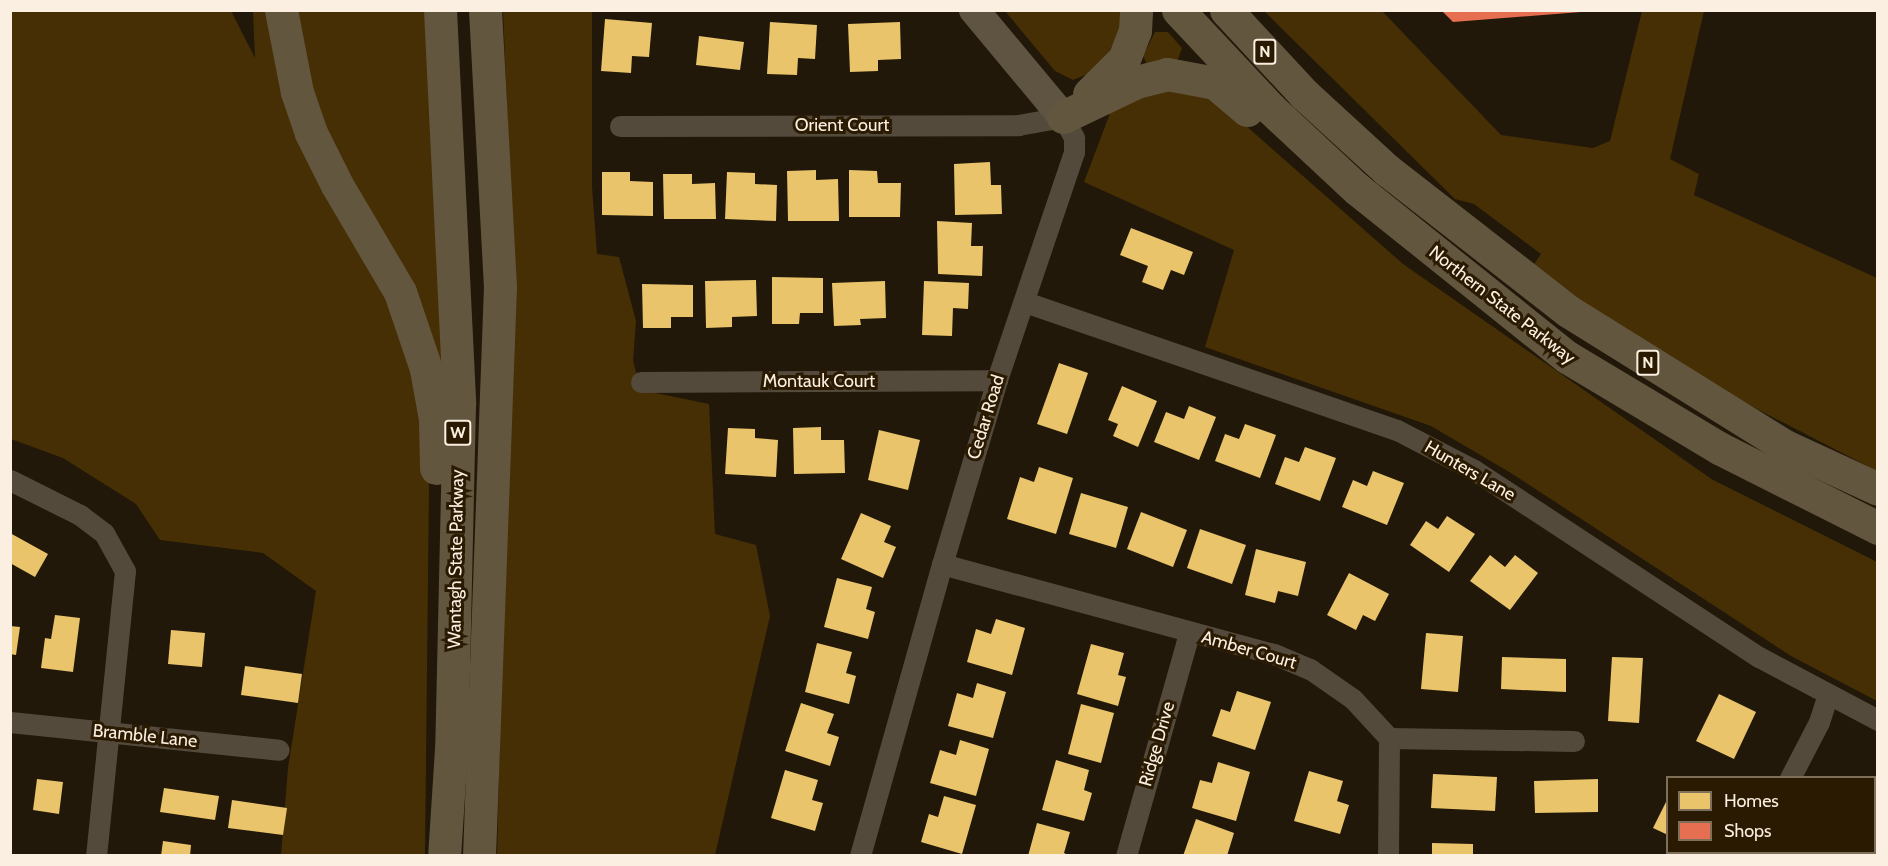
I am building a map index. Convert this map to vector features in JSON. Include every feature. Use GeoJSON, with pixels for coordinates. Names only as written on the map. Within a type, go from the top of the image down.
{"type":"FeatureCollection","features":[{"type":"Feature","properties":{"kind":"highway"},"geometry":{"type":"LineString","coordinates":[[281,10],[297,92],[312,133],[337,185],[400,292],[426,369],[435,419],[440,591],[451,749]]}},
{"type":"Feature","properties":{"kind":"highway","name":"Wantagh State Parkway"},"geometry":{"type":"LineString","coordinates":[[440,10],[448,122],[459,404],[451,749],[444,855]]}},
{"type":"Feature","properties":{"kind":"highway","name":"Wantagh State Parkway"},"geometry":{"type":"LineString","coordinates":[[480,855],[500,287],[484,10]]}},
{"type":"Feature","properties":{"kind":"highway"},"geometry":{"type":"LineString","coordinates":[[1063,117],[1124,59],[1135,31],[1136,10]]}},
{"type":"Feature","properties":{"kind":"highway","name":"Northern State Parkway"},"geometry":{"type":"LineString","coordinates":[[1179,10],[1269,107],[1357,189],[1577,364],[1719,448],[1878,528]]}},
{"type":"Feature","properties":{"kind":"highway","name":"Northern State Parkway"},"geometry":{"type":"LineString","coordinates":[[1226,10],[1304,94],[1435,211],[1568,311],[1785,446],[1878,489]]}},
{"type":"Feature","properties":{"kind":"highway"},"geometry":{"type":"LineString","coordinates":[[1247,10],[1304,94]]}},
{"type":"Feature","properties":{"kind":"highway"},"geometry":{"type":"LineString","coordinates":[[1063,117],[1152,77],[1167,74],[1198,77],[1228,91],[1264,126],[1357,189]]}},
{"type":"Feature","properties":{"kind":"street","name":"Cedar Road"},"geometry":{"type":"LineString","coordinates":[[860,855],[942,564],[997,380],[1074,152],[1074,138],[1063,117],[974,10]]}},
{"type":"Feature","properties":{"kind":"street","name":"Orient Court"},"geometry":{"type":"LineString","coordinates":[[620,126],[1018,125],[1063,117]]}},
{"type":"Feature","properties":{"kind":"street","name":"Hunters Lane"},"geometry":{"type":"LineString","coordinates":[[1024,302],[1397,430],[1474,470],[1759,657],[1878,720]]}},
{"type":"Feature","properties":{"kind":"street","name":"Montauk Court"},"geometry":{"type":"LineString","coordinates":[[641,382],[997,380]]}},
{"type":"Feature","properties":{"kind":"street"},"geometry":{"type":"LineString","coordinates":[[10,480],[80,515],[104,533],[125,571],[96,855]]}},
{"type":"Feature","properties":{"kind":"street","name":"Amber Court"},"geometry":{"type":"LineString","coordinates":[[942,564],[1189,633],[1274,654],[1310,669],[1353,699],[1389,738]]}},
{"type":"Feature","properties":{"kind":"street","name":"Ridge Drive"},"geometry":{"type":"LineString","coordinates":[[1126,855],[1189,633]]}},
{"type":"Feature","properties":{"kind":"street"},"geometry":{"type":"LineString","coordinates":[[1791,776],[1819,722],[1828,694]]}},
{"type":"Feature","properties":{"kind":"street","name":"Bramble Lane"},"geometry":{"type":"LineString","coordinates":[[10,722],[279,750]]}},
{"type":"Feature","properties":{"kind":"street"},"geometry":{"type":"LineString","coordinates":[[1388,855],[1389,738],[1574,741]]}},
{"type":"Feature","properties":{"kind":"shaded area"},"geometry":{"type":"Polygon","coordinates":[[[11,11],[231,11],[255,58],[253,11],[272,11],[415,368],[429,486],[425,855],[281,855],[288,768],[316,591],[263,553],[160,540],[136,504],[63,458],[11,439],[11,11]]]}},
{"type":"Feature","properties":{"kind":"shaded area"},"geometry":{"type":"Polygon","coordinates":[[[294,11],[427,11],[441,264],[441,407],[308,87],[294,11]]]}},
{"type":"Feature","properties":{"kind":"shaded area"},"geometry":{"type":"Polygon","coordinates":[[[503,11],[592,11],[592,187],[597,254],[619,257],[636,321],[633,361],[641,390],[709,404],[715,534],[756,545],[770,616],[715,855],[497,856],[512,226],[503,11]]]}},
{"type":"Feature","properties":{"kind":"shaded area"},"geometry":{"type":"Polygon","coordinates":[[[1005,11],[1126,11],[1127,17],[1100,69],[1073,80],[1055,71],[1005,11]]]}},
{"type":"Feature","properties":{"kind":"shaded area"},"geometry":{"type":"Polygon","coordinates":[[[1264,11],[1382,11],[1501,135],[1593,148],[1610,141],[1642,11],[1704,11],[1670,159],[1699,174],[1694,195],[1877,278],[1877,471],[1757,409],[1655,351],[1532,267],[1541,254],[1474,204],[1455,199],[1264,11]]]}},
{"type":"Feature","properties":{"kind":"shaded area"},"geometry":{"type":"Polygon","coordinates":[[[1155,32],[1168,32],[1182,48],[1177,62],[1147,64],[1143,56],[1155,32]]]}},
{"type":"Feature","properties":{"kind":"shaded area"},"geometry":{"type":"Polygon","coordinates":[[[1204,83],[1236,117],[1403,264],[1713,480],[1877,562],[1877,701],[1791,656],[1511,473],[1431,426],[1205,347],[1234,250],[1084,182],[1112,108],[1139,87],[1204,83]]]}},
{"type":"Feature","properties":{"kind":"building: Homes"},"geometry":{"type":"Polygon","coordinates":[[[605,19],[652,23],[649,57],[632,56],[631,73],[601,71],[605,19]]]}},
{"type":"Feature","properties":{"kind":"building: Homes"},"geometry":{"type":"Polygon","coordinates":[[[770,22],[817,25],[815,59],[798,58],[797,75],[767,74],[770,22]]]}},
{"type":"Feature","properties":{"kind":"building: Homes"},"geometry":{"type":"Polygon","coordinates":[[[900,22],[901,59],[878,60],[878,71],[850,72],[848,24],[900,22]]]}},
{"type":"Feature","properties":{"kind":"building: Homes"},"geometry":{"type":"Polygon","coordinates":[[[699,36],[744,42],[740,70],[696,65],[699,36]]]}},
{"type":"Feature","properties":{"kind":"building: Homes"},"geometry":{"type":"Polygon","coordinates":[[[990,162],[991,185],[1001,185],[1002,214],[955,215],[954,164],[990,162]]]}},
{"type":"Feature","properties":{"kind":"building: Homes"},"geometry":{"type":"Polygon","coordinates":[[[816,170],[816,180],[838,179],[839,221],[788,221],[787,171],[816,170]]]}},
{"type":"Feature","properties":{"kind":"building: Homes"},"geometry":{"type":"Polygon","coordinates":[[[849,170],[877,171],[878,183],[901,183],[900,217],[849,217],[849,170]]]}},
{"type":"Feature","properties":{"kind":"building: Homes"},"geometry":{"type":"Polygon","coordinates":[[[602,172],[630,172],[630,181],[653,182],[653,216],[602,215],[602,172]]]}},
{"type":"Feature","properties":{"kind":"building: Homes"},"geometry":{"type":"Polygon","coordinates":[[[727,172],[755,173],[755,184],[777,185],[776,221],[725,219],[727,172]]]}},
{"type":"Feature","properties":{"kind":"building: Homes"},"geometry":{"type":"Polygon","coordinates":[[[663,174],[692,174],[692,184],[715,183],[716,219],[664,219],[663,174]]]}},
{"type":"Feature","properties":{"kind":"building: Homes"},"geometry":{"type":"Polygon","coordinates":[[[937,221],[972,223],[971,246],[983,246],[982,276],[938,274],[937,221]]]}},
{"type":"Feature","properties":{"kind":"building: Homes"},"geometry":{"type":"Polygon","coordinates":[[[1131,228],[1193,252],[1184,275],[1171,270],[1163,290],[1142,282],[1148,266],[1120,255],[1131,228]]]}},
{"type":"Feature","properties":{"kind":"building: Homes"},"geometry":{"type":"Polygon","coordinates":[[[772,277],[823,278],[823,313],[800,313],[799,324],[772,324],[772,277]]]}},
{"type":"Feature","properties":{"kind":"building: Homes"},"geometry":{"type":"Polygon","coordinates":[[[756,280],[757,316],[732,317],[732,327],[706,328],[705,281],[756,280]]]}},
{"type":"Feature","properties":{"kind":"building: Homes"},"geometry":{"type":"Polygon","coordinates":[[[885,281],[886,318],[860,319],[861,325],[834,326],[832,283],[885,281]]]}},
{"type":"Feature","properties":{"kind":"building: Homes"},"geometry":{"type":"Polygon","coordinates":[[[924,281],[969,283],[968,309],[953,308],[952,336],[922,335],[924,281]]]}},
{"type":"Feature","properties":{"kind":"building: Homes"},"geometry":{"type":"Polygon","coordinates":[[[642,284],[693,285],[693,317],[671,317],[671,328],[643,328],[642,284]]]}},
{"type":"Feature","properties":{"kind":"building: Homes"},"geometry":{"type":"Polygon","coordinates":[[[1059,363],[1088,373],[1067,434],[1037,424],[1059,363]]]}},
{"type":"Feature","properties":{"kind":"building: Homes"},"geometry":{"type":"Polygon","coordinates":[[[1122,386],[1157,401],[1138,447],[1113,436],[1118,424],[1108,420],[1122,386]]]}},
{"type":"Feature","properties":{"kind":"building: Homes"},"geometry":{"type":"Polygon","coordinates":[[[1189,406],[1216,417],[1199,460],[1154,442],[1166,412],[1184,419],[1189,406]]]}},
{"type":"Feature","properties":{"kind":"building: Homes"},"geometry":{"type":"Polygon","coordinates":[[[1245,424],[1276,435],[1260,478],[1215,461],[1225,434],[1239,439],[1245,424]]]}},
{"type":"Feature","properties":{"kind":"building: Homes"},"geometry":{"type":"Polygon","coordinates":[[[821,427],[821,440],[844,440],[845,473],[794,474],[793,428],[821,427]]]}},
{"type":"Feature","properties":{"kind":"building: Homes"},"geometry":{"type":"Polygon","coordinates":[[[728,428],[755,429],[755,438],[778,440],[776,477],[725,474],[728,428]]]}},
{"type":"Feature","properties":{"kind":"building: Homes"},"geometry":{"type":"Polygon","coordinates":[[[879,430],[920,440],[908,490],[868,480],[879,430]]]}},
{"type":"Feature","properties":{"kind":"building: Homes"},"geometry":{"type":"Polygon","coordinates":[[[1305,447],[1336,458],[1320,501],[1275,484],[1285,457],[1299,462],[1305,447]]]}},
{"type":"Feature","properties":{"kind":"building: Homes"},"geometry":{"type":"Polygon","coordinates":[[[1039,467],[1073,478],[1056,534],[1007,519],[1020,477],[1034,482],[1039,467]]]}},
{"type":"Feature","properties":{"kind":"building: Homes"},"geometry":{"type":"Polygon","coordinates":[[[1373,471],[1404,483],[1387,525],[1342,507],[1353,480],[1367,486],[1373,471]]]}},
{"type":"Feature","properties":{"kind":"building: Homes"},"geometry":{"type":"Polygon","coordinates":[[[1081,493],[1128,507],[1116,548],[1069,534],[1081,493]]]}},
{"type":"Feature","properties":{"kind":"building: Homes"},"geometry":{"type":"Polygon","coordinates":[[[1141,512],[1187,530],[1173,567],[1127,549],[1141,512]]]}},
{"type":"Feature","properties":{"kind":"building: Homes"},"geometry":{"type":"Polygon","coordinates":[[[861,513],[891,526],[884,542],[896,547],[883,578],[841,559],[861,513]]]}},
{"type":"Feature","properties":{"kind":"building: Homes"},"geometry":{"type":"Polygon","coordinates":[[[1447,516],[1475,534],[1449,572],[1410,545],[1426,521],[1438,529],[1447,516]]]}},
{"type":"Feature","properties":{"kind":"building: Homes"},"geometry":{"type":"Polygon","coordinates":[[[1200,529],[1246,545],[1232,584],[1187,568],[1200,529]]]}},
{"type":"Feature","properties":{"kind":"building: Homes"},"geometry":{"type":"Polygon","coordinates":[[[10,533],[48,554],[35,577],[10,563],[10,533]]]}},
{"type":"Feature","properties":{"kind":"building: Homes"},"geometry":{"type":"Polygon","coordinates":[[[1256,549],[1306,562],[1298,596],[1278,591],[1275,603],[1245,595],[1256,549]]]}},
{"type":"Feature","properties":{"kind":"building: Homes"},"geometry":{"type":"Polygon","coordinates":[[[1490,555],[1505,567],[1515,555],[1538,573],[1510,610],[1470,581],[1490,555]]]}},
{"type":"Feature","properties":{"kind":"building: Homes"},"geometry":{"type":"Polygon","coordinates":[[[1349,573],[1389,594],[1375,621],[1363,615],[1356,630],[1327,615],[1349,573]]]}},
{"type":"Feature","properties":{"kind":"building: Homes"},"geometry":{"type":"Polygon","coordinates":[[[837,578],[872,587],[866,609],[875,612],[868,639],[824,627],[837,578]]]}},
{"type":"Feature","properties":{"kind":"building: Homes"},"geometry":{"type":"Polygon","coordinates":[[[55,615],[80,618],[73,672],[41,668],[45,638],[51,639],[55,615]]]}},
{"type":"Feature","properties":{"kind":"building: Homes"},"geometry":{"type":"Polygon","coordinates":[[[996,619],[1025,628],[1012,675],[967,662],[976,629],[991,634],[996,619]]]}},
{"type":"Feature","properties":{"kind":"building: Homes"},"geometry":{"type":"Polygon","coordinates":[[[10,626],[20,627],[16,655],[10,654],[10,626]]]}},
{"type":"Feature","properties":{"kind":"building: Homes"},"geometry":{"type":"Polygon","coordinates":[[[171,630],[205,633],[202,667],[168,664],[171,630]]]}},
{"type":"Feature","properties":{"kind":"building: Homes"},"geometry":{"type":"Polygon","coordinates":[[[1426,633],[1463,636],[1458,692],[1421,689],[1426,633]]]}},
{"type":"Feature","properties":{"kind":"building: Homes"},"geometry":{"type":"Polygon","coordinates":[[[817,643],[852,652],[846,673],[856,676],[849,704],[805,692],[817,643]]]}},
{"type":"Feature","properties":{"kind":"building: Homes"},"geometry":{"type":"Polygon","coordinates":[[[1091,644],[1124,653],[1118,675],[1126,677],[1118,706],[1077,694],[1091,644]]]}},
{"type":"Feature","properties":{"kind":"building: Homes"},"geometry":{"type":"Polygon","coordinates":[[[1502,657],[1566,659],[1566,692],[1501,689],[1502,657]]]}},
{"type":"Feature","properties":{"kind":"building: Homes"},"geometry":{"type":"Polygon","coordinates":[[[1612,657],[1643,658],[1639,723],[1608,721],[1612,657]]]}},
{"type":"Feature","properties":{"kind":"building: Homes"},"geometry":{"type":"Polygon","coordinates":[[[245,666],[302,674],[298,703],[241,695],[245,666]]]}},
{"type":"Feature","properties":{"kind":"building: Homes"},"geometry":{"type":"Polygon","coordinates":[[[977,683],[1006,692],[993,738],[948,726],[957,693],[973,698],[977,683]]]}},
{"type":"Feature","properties":{"kind":"building: Homes"},"geometry":{"type":"Polygon","coordinates":[[[1237,691],[1271,702],[1255,750],[1212,736],[1221,709],[1230,712],[1237,691]]]}},
{"type":"Feature","properties":{"kind":"building: Homes"},"geometry":{"type":"Polygon","coordinates":[[[1719,694],[1756,712],[1734,759],[1696,741],[1719,694]]]}},
{"type":"Feature","properties":{"kind":"building: Homes"},"geometry":{"type":"Polygon","coordinates":[[[801,703],[834,714],[827,733],[839,737],[830,766],[785,751],[801,703]]]}},
{"type":"Feature","properties":{"kind":"building: Homes"},"geometry":{"type":"Polygon","coordinates":[[[1081,704],[1114,713],[1101,763],[1068,754],[1081,704]]]}},
{"type":"Feature","properties":{"kind":"building: Homes"},"geometry":{"type":"Polygon","coordinates":[[[960,740],[989,749],[976,796],[930,783],[940,750],[956,755],[960,740]]]}},
{"type":"Feature","properties":{"kind":"building: Homes"},"geometry":{"type":"Polygon","coordinates":[[[1056,760],[1089,770],[1084,790],[1092,793],[1084,821],[1042,810],[1056,760]]]}},
{"type":"Feature","properties":{"kind":"building: Homes"},"geometry":{"type":"Polygon","coordinates":[[[1218,762],[1250,772],[1236,821],[1192,808],[1200,780],[1212,783],[1218,762]]]}},
{"type":"Feature","properties":{"kind":"building: Homes"},"geometry":{"type":"Polygon","coordinates":[[[785,770],[818,780],[812,800],[823,803],[815,831],[771,818],[785,770]]]}},
{"type":"Feature","properties":{"kind":"building: Homes"},"geometry":{"type":"Polygon","coordinates":[[[1309,771],[1343,781],[1337,801],[1349,805],[1340,834],[1294,821],[1309,771]]]}},
{"type":"Feature","properties":{"kind":"building: Homes"},"geometry":{"type":"Polygon","coordinates":[[[1433,774],[1497,777],[1495,811],[1431,808],[1433,774]]]}},
{"type":"Feature","properties":{"kind":"building: Homes"},"geometry":{"type":"Polygon","coordinates":[[[1878,776],[1877,833],[1876,816],[1876,778],[1878,776]]]}},
{"type":"Feature","properties":{"kind":"building: Homes"},"geometry":{"type":"Polygon","coordinates":[[[37,779],[63,782],[59,814],[33,810],[37,779]]]}},
{"type":"Feature","properties":{"kind":"building: Homes"},"geometry":{"type":"Polygon","coordinates":[[[1598,779],[1598,812],[1535,813],[1534,781],[1598,779]]]}},
{"type":"Feature","properties":{"kind":"building: Homes"},"geometry":{"type":"Polygon","coordinates":[[[164,788],[219,796],[215,820],[160,812],[164,788]]]}},
{"type":"Feature","properties":{"kind":"building: Homes"},"geometry":{"type":"Polygon","coordinates":[[[944,796],[976,805],[962,854],[921,842],[929,814],[938,817],[944,796]]]}},
{"type":"Feature","properties":{"kind":"building: Homes"},"geometry":{"type":"Polygon","coordinates":[[[232,800],[287,808],[283,835],[228,828],[232,800]]]}},
{"type":"Feature","properties":{"kind":"building: Homes"},"geometry":{"type":"Polygon","coordinates":[[[1666,802],[1666,834],[1653,828],[1666,802]]]}},
{"type":"Feature","properties":{"kind":"building: Homes"},"geometry":{"type":"Polygon","coordinates":[[[1196,819],[1234,833],[1227,856],[1183,856],[1196,819]]]}},
{"type":"Feature","properties":{"kind":"building: Homes"},"geometry":{"type":"Polygon","coordinates":[[[1037,823],[1070,832],[1064,853],[1070,856],[1028,856],[1037,823]]]}},
{"type":"Feature","properties":{"kind":"building: Homes"},"geometry":{"type":"Polygon","coordinates":[[[163,841],[191,845],[190,856],[161,856],[163,841]]]}},
{"type":"Feature","properties":{"kind":"building: Homes"},"geometry":{"type":"Polygon","coordinates":[[[1432,843],[1473,844],[1473,856],[1432,856],[1432,843]]]}},
{"type":"Feature","properties":{"kind":"building: Shops"},"geometry":{"type":"Polygon","coordinates":[[[1441,10],[1581,10],[1581,12],[1453,22],[1441,10]]]}}]}
